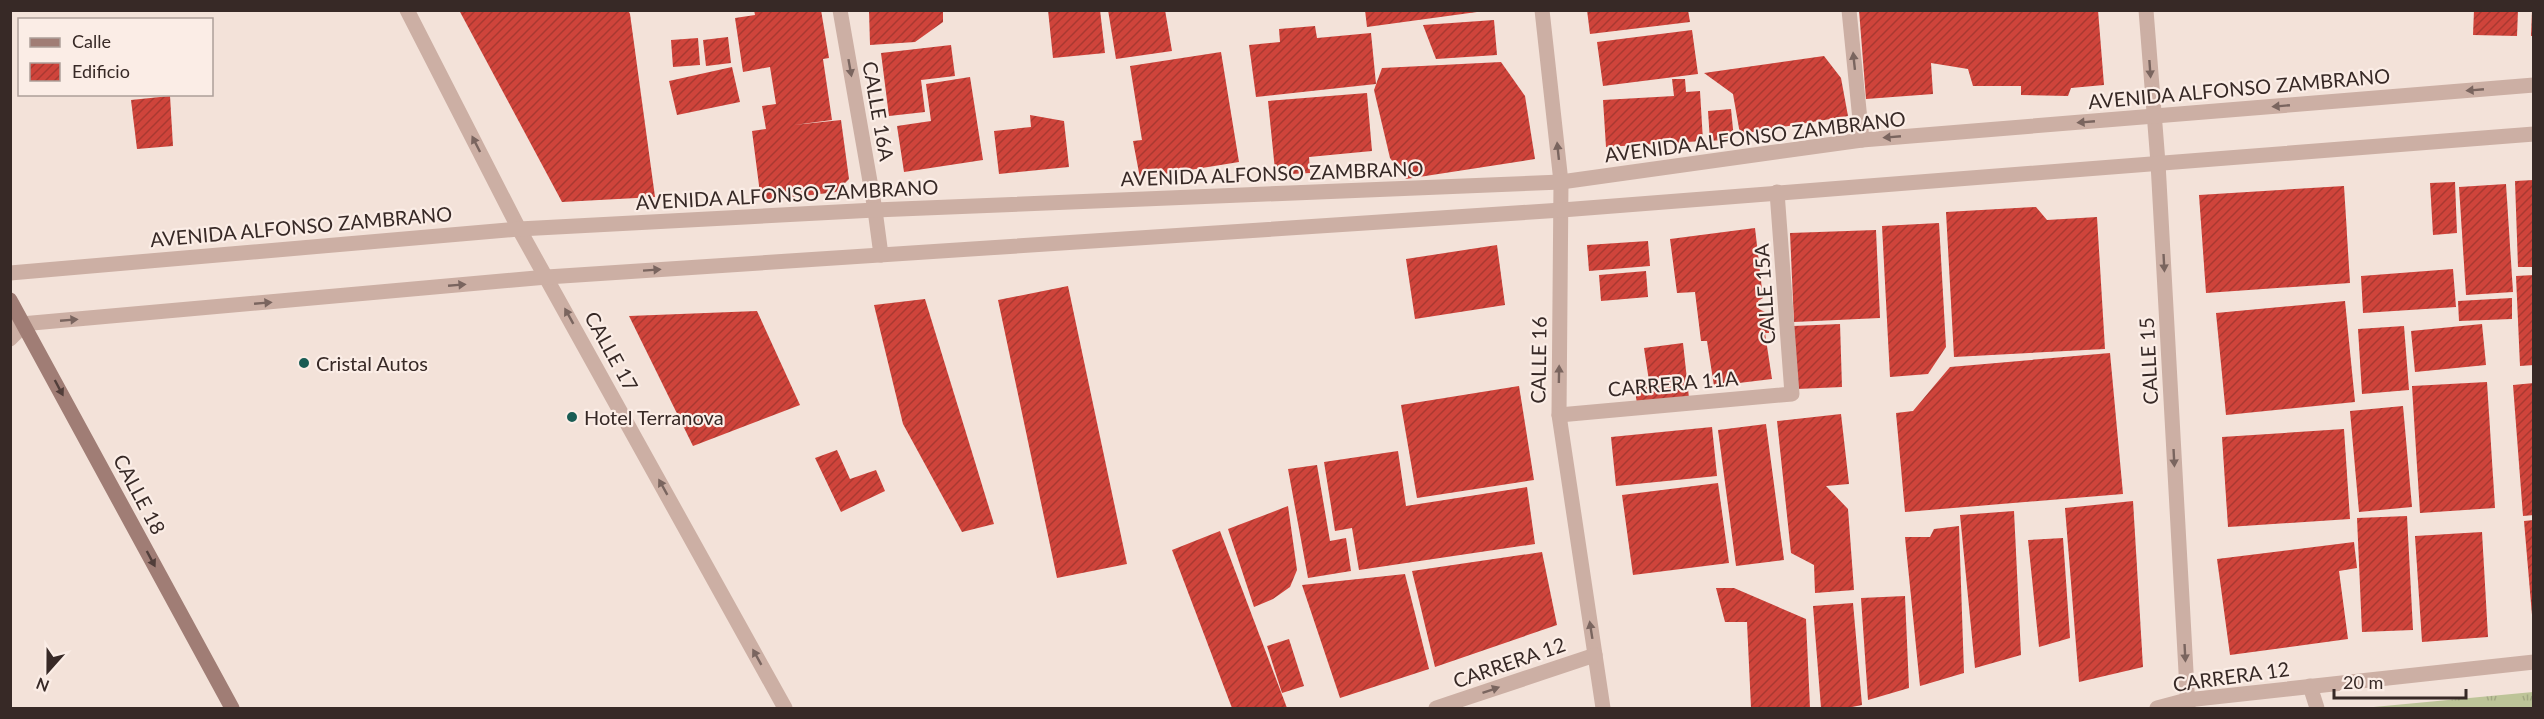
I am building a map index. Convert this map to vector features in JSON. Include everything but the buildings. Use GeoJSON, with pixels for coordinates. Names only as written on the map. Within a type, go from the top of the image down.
{"type":"FeatureCollection","features":[{"type":"Feature","properties":{"kind":"main road","name":"CALLE 18"},"geometry":{"type":"LineString","coordinates":[[10,300],[18,325],[232,708]]}},
{"type":"Feature","properties":{"kind":"street","name":"CALLE 17"},"geometry":{"type":"LineString","coordinates":[[407,10],[519,229],[785,708]]}},
{"type":"Feature","properties":{"kind":"street","name":"CALLE 16A"},"geometry":{"type":"LineString","coordinates":[[840,10],[881,255]]}},
{"type":"Feature","properties":{"kind":"street","name":"CALLE 16"},"geometry":{"type":"LineString","coordinates":[[1542,10],[1561,182],[1558,415],[1603,708]]}},
{"type":"Feature","properties":{"kind":"street"},"geometry":{"type":"LineString","coordinates":[[1849,10],[1863,140]]}},
{"type":"Feature","properties":{"kind":"street","name":"CALLE 15"},"geometry":{"type":"LineString","coordinates":[[2146,10],[2158,164],[2188,704]]}},
{"type":"Feature","properties":{"kind":"street","name":"AVENIDA ALFONSO ZAMBRANO"},"geometry":{"type":"LineString","coordinates":[[10,273],[519,229],[875,210],[1561,182],[1863,140],[2534,85]]}},
{"type":"Feature","properties":{"kind":"street"},"geometry":{"type":"LineString","coordinates":[[10,339],[18,325],[547,277],[1562,210],[2534,134]]}},
{"type":"Feature","properties":{"kind":"street","name":"CALLE 15A"},"geometry":{"type":"LineString","coordinates":[[1777,192],[1792,394]]}},
{"type":"Feature","properties":{"kind":"street","name":"CARRERA 11A"},"geometry":{"type":"LineString","coordinates":[[1558,415],[1792,394]]}},
{"type":"Feature","properties":{"kind":"street","name":"CARRERA 12"},"geometry":{"type":"LineString","coordinates":[[1436,708],[1595,655]]}},
{"type":"Feature","properties":{"kind":"street","name":"CARRERA 12"},"geometry":{"type":"LineString","coordinates":[[2157,708],[2310,686],[2534,662]]}},
{"type":"Feature","properties":{"kind":"street","name":"CARRERA 12"},"geometry":{"type":"LineString","coordinates":[[2310,686],[2317,708]]}},
{"type":"Feature","properties":{"kind":"green space"},"geometry":{"type":"Polygon","coordinates":[[[2533,692],[2533,708],[2363,708],[2533,692]]]}},
{"type":"Feature","properties":{"kind":"place","name":"Cristal Autos"},"geometry":{"type":"Point","coordinates":[304,363]}},
{"type":"Feature","properties":{"kind":"place","name":"Hotel Terranova"},"geometry":{"type":"Point","coordinates":[572,417]}}]}
